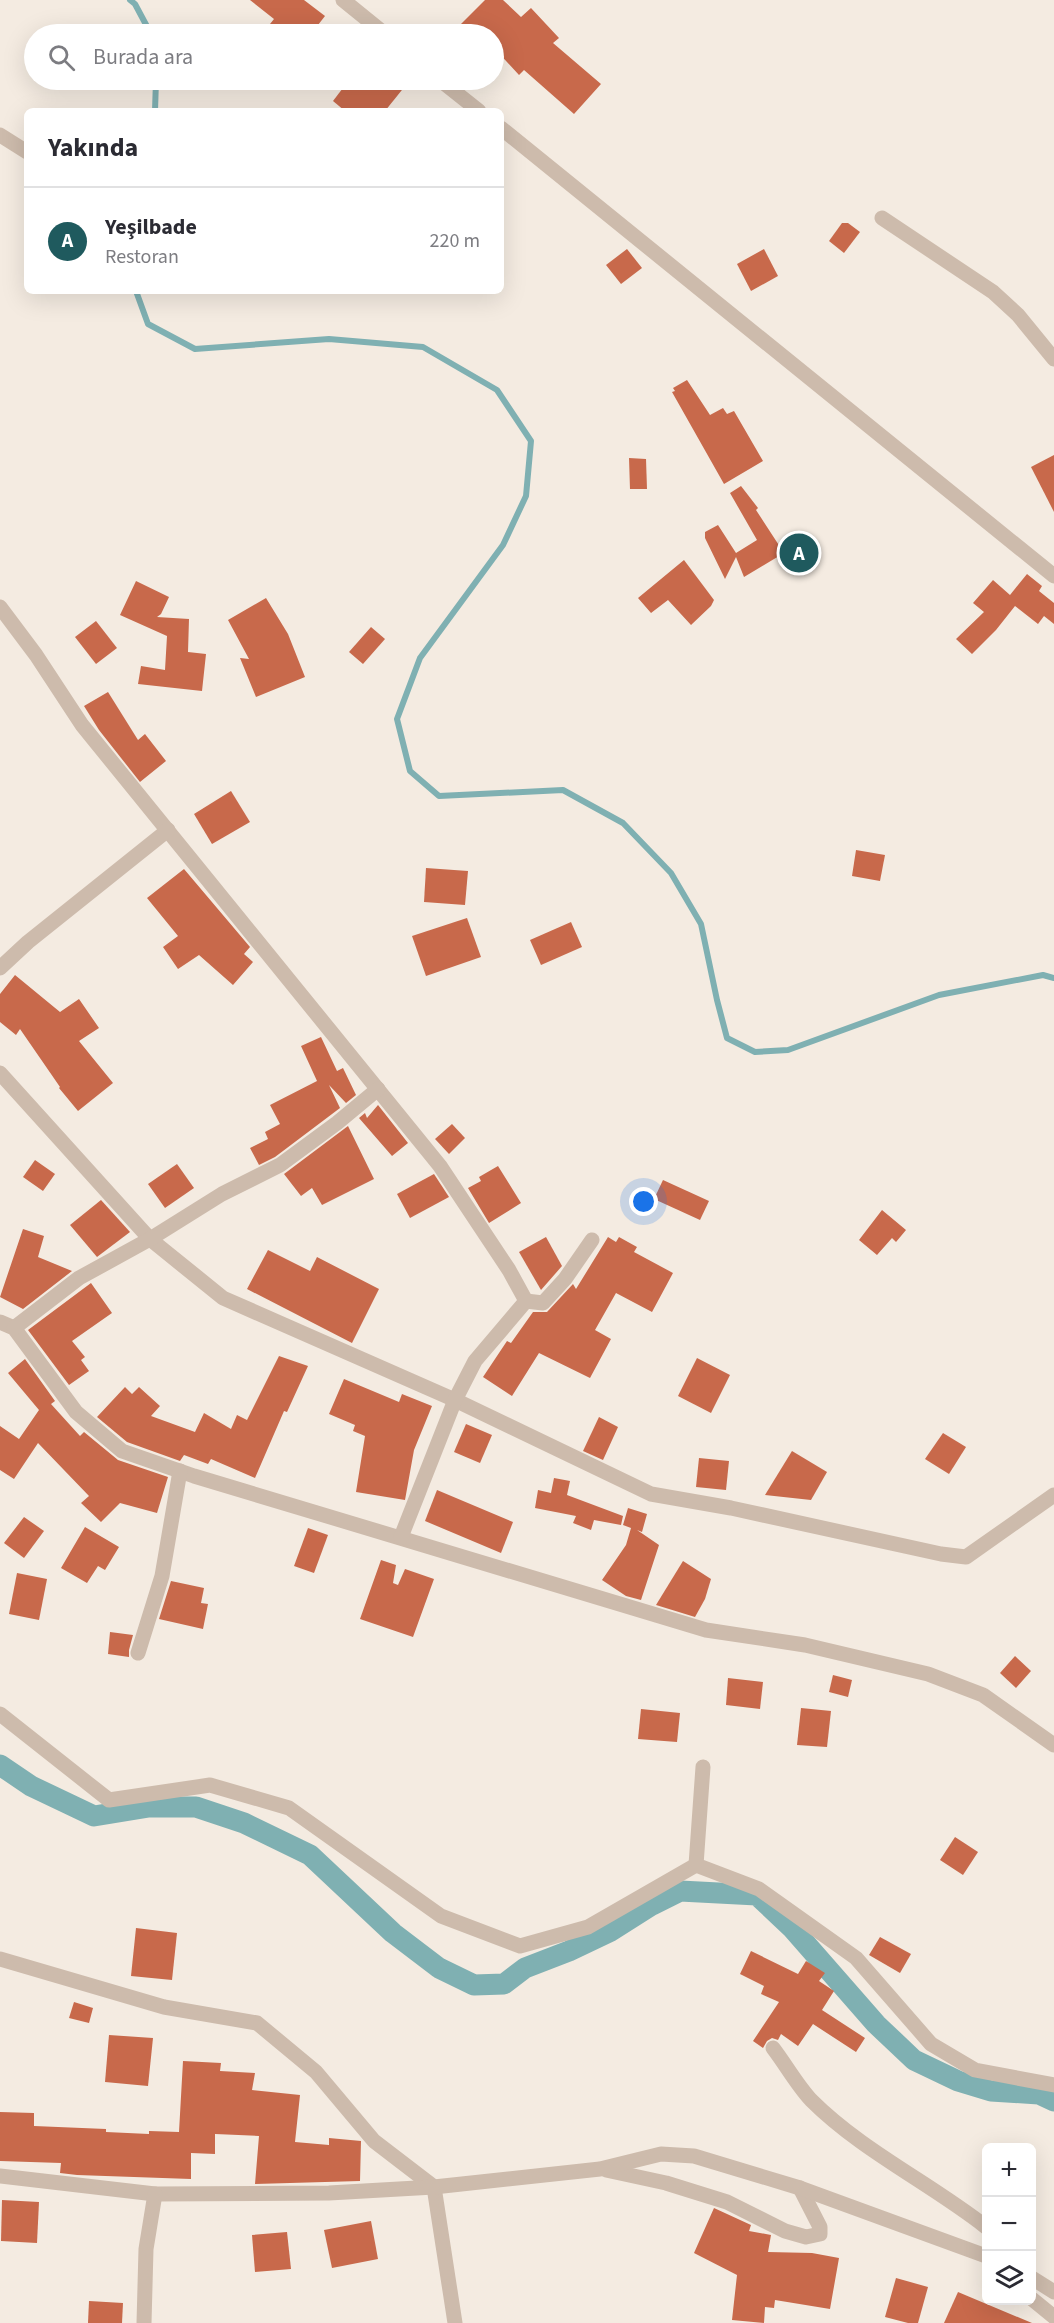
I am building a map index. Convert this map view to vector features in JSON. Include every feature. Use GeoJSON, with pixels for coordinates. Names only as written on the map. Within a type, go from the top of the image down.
{"type":"FeatureCollection","features":[{"type":"Feature","properties":{"kind":"street"},"geometry":{"type":"LineString","coordinates":[[343,0],[373,24]]}},
{"type":"Feature","properties":{"kind":"street"},"geometry":{"type":"LineString","coordinates":[[453,90],[475,108]]}},
{"type":"Feature","properties":{"kind":"street"},"geometry":{"type":"LineString","coordinates":[[504,130],[1054,576]]}},
{"type":"Feature","properties":{"kind":"street"},"geometry":{"type":"LineString","coordinates":[[0,135],[24,150]]}},
{"type":"Feature","properties":{"kind":"street"},"geometry":{"type":"LineString","coordinates":[[882,218],[993,292],[1018,315],[1054,359]]}},
{"type":"Feature","properties":{"kind":"street"},"geometry":{"type":"LineString","coordinates":[[0,607],[36,655],[82,724],[440,1166],[509,1270],[526,1301]]}},
{"type":"Feature","properties":{"kind":"street"},"geometry":{"type":"LineString","coordinates":[[0,968],[28,942],[168,831]]}},
{"type":"Feature","properties":{"kind":"street"},"geometry":{"type":"LineString","coordinates":[[0,1073],[150,1239],[223,1298],[455,1400],[651,1494],[731,1508],[941,1554],[966,1557],[1054,1496]]}},
{"type":"Feature","properties":{"kind":"street"},"geometry":{"type":"LineString","coordinates":[[378,1089],[280,1165],[222,1194],[150,1239],[79,1278],[7,1325],[76,1412],[122,1451],[180,1471],[706,1630],[805,1645],[928,1674],[982,1695],[1054,1745]]}},
{"type":"Feature","properties":{"kind":"street"},"geometry":{"type":"LineString","coordinates":[[526,1301],[543,1303],[565,1279],[592,1239]]}},
{"type":"Feature","properties":{"kind":"street"},"geometry":{"type":"LineString","coordinates":[[401,1537],[455,1400],[475,1361],[526,1301]]}},
{"type":"Feature","properties":{"kind":"street"},"geometry":{"type":"LineString","coordinates":[[138,1653],[162,1576],[180,1471]]}},
{"type":"Feature","properties":{"kind":"street"},"geometry":{"type":"LineString","coordinates":[[0,1714],[109,1800],[210,1785],[289,1808],[441,1916],[520,1946],[588,1927],[696,1865]]}},
{"type":"Feature","properties":{"kind":"street"},"geometry":{"type":"LineString","coordinates":[[696,1865],[703,1767]]}},
{"type":"Feature","properties":{"kind":"street"},"geometry":{"type":"LineString","coordinates":[[696,1865],[759,1889],[856,1958],[931,2044],[975,2070],[1054,2085]]}},
{"type":"Feature","properties":{"kind":"street"},"geometry":{"type":"LineString","coordinates":[[0,1959],[164,2007],[257,2023],[316,2072],[374,2141],[434,2187],[454,2323]]}},
{"type":"Feature","properties":{"kind":"street"},"geometry":{"type":"LineString","coordinates":[[773,2048],[809,2098],[831,2118],[982,2223]]}},
{"type":"Feature","properties":{"kind":"street"},"geometry":{"type":"LineString","coordinates":[[0,2176],[155,2194],[328,2193],[434,2187],[600,2169],[661,2154],[694,2156],[800,2188],[982,2254]]}},
{"type":"Feature","properties":{"kind":"street"},"geometry":{"type":"LineString","coordinates":[[600,2169],[666,2182],[727,2202],[795,2234],[806,2237],[820,2234],[820,2227],[800,2188]]}},
{"type":"Feature","properties":{"kind":"street"},"geometry":{"type":"LineString","coordinates":[[144,2323],[146,2249],[155,2194]]}},
{"type":"Feature","properties":{"kind":"street"},"geometry":{"type":"LineString","coordinates":[[1036,2281],[1054,2292]]}},
{"type":"Feature","properties":{"kind":"street"},"geometry":{"type":"LineString","coordinates":[[1036,2302],[1054,2317]]}},
{"type":"Feature","properties":{"kind":"building"},"geometry":{"type":"Polygon","coordinates":[[[250,0],[304,0],[325,16],[319,24],[270,24],[274,19],[250,0]]]}},
{"type":"Feature","properties":{"kind":"building"},"geometry":{"type":"Polygon","coordinates":[[[485,0],[503,0],[521,17],[531,8],[559,38],[553,43],[601,84],[574,114],[524,70],[519,75],[504,59],[504,24],[461,24],[485,0]]]}},
{"type":"Feature","properties":{"kind":"building"},"geometry":{"type":"Polygon","coordinates":[[[341,90],[402,90],[387,108],[341,108],[333,101],[341,90]]]}},
{"type":"Feature","properties":{"kind":"building"},"geometry":{"type":"Polygon","coordinates":[[[842,223],[848,223],[860,232],[844,253],[829,241],[842,223]]]}},
{"type":"Feature","properties":{"kind":"building"},"geometry":{"type":"Polygon","coordinates":[[[627,249],[642,268],[621,284],[606,265],[627,249]]]}},
{"type":"Feature","properties":{"kind":"building"},"geometry":{"type":"Polygon","coordinates":[[[764,249],[778,276],[751,291],[737,264],[764,249]]]}},
{"type":"Feature","properties":{"kind":"building"},"geometry":{"type":"Polygon","coordinates":[[[687,380],[710,415],[723,408],[727,414],[734,411],[763,461],[724,484],[672,392],[675,391],[673,388],[687,380]]]}},
{"type":"Feature","properties":{"kind":"building"},"geometry":{"type":"Polygon","coordinates":[[[1054,455],[1054,512],[1031,467],[1054,455]]]}},
{"type":"Feature","properties":{"kind":"building"},"geometry":{"type":"Polygon","coordinates":[[[629,458],[646,459],[647,489],[630,489],[629,458]]]}},
{"type":"Feature","properties":{"kind":"building"},"geometry":{"type":"Polygon","coordinates":[[[741,486],[758,508],[756,510],[784,553],[744,577],[736,557],[725,579],[705,538],[705,532],[718,525],[736,553],[757,540],[730,493],[741,486]]]}},
{"type":"Feature","properties":{"kind":"building"},"geometry":{"type":"Polygon","coordinates":[[[684,560],[714,600],[711,606],[691,625],[668,600],[651,613],[638,598],[684,560]]]}},
{"type":"Feature","properties":{"kind":"building"},"geometry":{"type":"Polygon","coordinates":[[[1027,574],[1042,586],[1039,591],[1054,603],[1054,624],[1044,616],[1038,624],[1015,606],[996,630],[972,654],[956,639],[984,612],[973,603],[993,580],[1010,595],[1027,574]]]}},
{"type":"Feature","properties":{"kind":"building"},"geometry":{"type":"Polygon","coordinates":[[[136,581],[169,597],[161,614],[157,617],[189,619],[188,652],[206,654],[202,691],[138,684],[141,666],[165,670],[167,636],[120,615],[136,581]]]}},
{"type":"Feature","properties":{"kind":"building"},"geometry":{"type":"Polygon","coordinates":[[[266,598],[288,634],[305,677],[256,697],[240,658],[249,659],[228,620],[266,598]]]}},
{"type":"Feature","properties":{"kind":"building"},"geometry":{"type":"Polygon","coordinates":[[[96,621],[117,648],[96,664],[75,637],[96,621]]]}},
{"type":"Feature","properties":{"kind":"building"},"geometry":{"type":"Polygon","coordinates":[[[371,627],[385,639],[363,664],[349,652],[371,627]]]}},
{"type":"Feature","properties":{"kind":"building"},"geometry":{"type":"Polygon","coordinates":[[[108,692],[138,740],[145,734],[166,761],[140,782],[99,730],[84,706],[108,692]]]}},
{"type":"Feature","properties":{"kind":"building"},"geometry":{"type":"Polygon","coordinates":[[[231,791],[250,822],[212,844],[194,814],[231,791]]]}},
{"type":"Feature","properties":{"kind":"building"},"geometry":{"type":"Polygon","coordinates":[[[856,850],[885,855],[880,881],[852,876],[856,850]]]}},
{"type":"Feature","properties":{"kind":"building"},"geometry":{"type":"Polygon","coordinates":[[[426,868],[468,871],[465,905],[424,902],[426,868]]]}},
{"type":"Feature","properties":{"kind":"building"},"geometry":{"type":"Polygon","coordinates":[[[184,869],[250,947],[244,954],[253,962],[233,985],[199,955],[178,969],[163,947],[178,936],[147,898],[184,869]]]}},
{"type":"Feature","properties":{"kind":"building"},"geometry":{"type":"Polygon","coordinates":[[[467,918],[481,957],[426,976],[412,936],[467,918]]]}},
{"type":"Feature","properties":{"kind":"building"},"geometry":{"type":"Polygon","coordinates":[[[571,922],[582,947],[541,965],[530,940],[571,922]]]}},
{"type":"Feature","properties":{"kind":"building"},"geometry":{"type":"Polygon","coordinates":[[[15,975],[60,1012],[79,999],[99,1028],[79,1041],[113,1083],[78,1111],[59,1088],[20,1029],[16,1035],[0,1022],[0,994],[15,975]]]}},
{"type":"Feature","properties":{"kind":"building"},"geometry":{"type":"Polygon","coordinates":[[[321,1037],[337,1071],[343,1068],[356,1095],[346,1103],[329,1085],[340,1108],[275,1157],[259,1165],[250,1148],[268,1139],[265,1132],[280,1124],[270,1105],[317,1081],[301,1046],[321,1037]]]}},
{"type":"Feature","properties":{"kind":"building"},"geometry":{"type":"Polygon","coordinates":[[[378,1105],[408,1143],[392,1156],[359,1118],[365,1113],[367,1118],[378,1105]]]}},
{"type":"Feature","properties":{"kind":"building"},"geometry":{"type":"Polygon","coordinates":[[[452,1124],[465,1138],[449,1154],[435,1139],[452,1124]]]}},
{"type":"Feature","properties":{"kind":"building"},"geometry":{"type":"Polygon","coordinates":[[[348,1126],[374,1179],[322,1205],[312,1188],[301,1196],[284,1174],[348,1126]]]}},
{"type":"Feature","properties":{"kind":"building"},"geometry":{"type":"Polygon","coordinates":[[[35,1160],[55,1174],[43,1191],[23,1177],[35,1160]]]}},
{"type":"Feature","properties":{"kind":"building"},"geometry":{"type":"Polygon","coordinates":[[[177,1164],[194,1188],[165,1208],[148,1184],[177,1164]]]}},
{"type":"Feature","properties":{"kind":"building"},"geometry":{"type":"Polygon","coordinates":[[[498,1166],[521,1203],[489,1223],[468,1188],[481,1181],[479,1177],[498,1166]]]}},
{"type":"Feature","properties":{"kind":"building"},"geometry":{"type":"Polygon","coordinates":[[[434,1174],[449,1197],[410,1218],[397,1194],[434,1174]]]}},
{"type":"Feature","properties":{"kind":"building"},"geometry":{"type":"Polygon","coordinates":[[[663,1180],[709,1201],[700,1220],[654,1199],[663,1180]]]}},
{"type":"Feature","properties":{"kind":"building"},"geometry":{"type":"Polygon","coordinates":[[[101,1200],[130,1232],[97,1257],[70,1225],[101,1200]]]}},
{"type":"Feature","properties":{"kind":"building"},"geometry":{"type":"Polygon","coordinates":[[[882,1210],[906,1230],[896,1242],[892,1238],[877,1255],[859,1240],[882,1210]]]}},
{"type":"Feature","properties":{"kind":"building"},"geometry":{"type":"Polygon","coordinates":[[[23,1229],[44,1236],[38,1257],[72,1271],[23,1309],[0,1297],[23,1229]]]}},
{"type":"Feature","properties":{"kind":"building"},"geometry":{"type":"Polygon","coordinates":[[[546,1237],[562,1266],[541,1290],[519,1252],[546,1237]]]}},
{"type":"Feature","properties":{"kind":"building"},"geometry":{"type":"Polygon","coordinates":[[[608,1237],[616,1242],[619,1237],[637,1247],[634,1252],[673,1273],[652,1312],[616,1293],[595,1330],[611,1339],[590,1378],[539,1353],[512,1396],[483,1377],[507,1341],[511,1343],[533,1312],[547,1312],[573,1284],[576,1289],[608,1237]]]}},
{"type":"Feature","properties":{"kind":"building"},"geometry":{"type":"Polygon","coordinates":[[[268,1250],[310,1271],[317,1257],[379,1289],[352,1343],[247,1289],[268,1250]]]}},
{"type":"Feature","properties":{"kind":"building"},"geometry":{"type":"Polygon","coordinates":[[[91,1283],[112,1313],[72,1341],[85,1357],[81,1360],[89,1371],[69,1385],[28,1330],[91,1283]]]}},
{"type":"Feature","properties":{"kind":"building"},"geometry":{"type":"Polygon","coordinates":[[[279,1356],[308,1366],[287,1412],[284,1411],[255,1478],[211,1459],[208,1464],[184,1455],[180,1461],[127,1442],[97,1417],[125,1387],[132,1394],[139,1387],[160,1406],[151,1416],[195,1432],[204,1413],[231,1429],[237,1415],[247,1420],[279,1356]]]}},
{"type":"Feature","properties":{"kind":"building"},"geometry":{"type":"Polygon","coordinates":[[[697,1358],[730,1375],[711,1413],[678,1396],[697,1358]]]}},
{"type":"Feature","properties":{"kind":"building"},"geometry":{"type":"Polygon","coordinates":[[[25,1359],[55,1401],[51,1404],[80,1436],[84,1432],[118,1460],[168,1477],[157,1513],[120,1503],[101,1522],[81,1503],[89,1496],[38,1443],[14,1479],[0,1470],[0,1426],[19,1439],[39,1410],[8,1373],[25,1359]]]}},
{"type":"Feature","properties":{"kind":"building"},"geometry":{"type":"Polygon","coordinates":[[[344,1379],[399,1402],[402,1394],[432,1406],[414,1450],[405,1500],[356,1492],[365,1436],[353,1431],[355,1425],[329,1414],[344,1379]]]}},
{"type":"Feature","properties":{"kind":"building"},"geometry":{"type":"Polygon","coordinates":[[[599,1417],[618,1427],[603,1460],[583,1451],[599,1417]]]}},
{"type":"Feature","properties":{"kind":"building"},"geometry":{"type":"Polygon","coordinates":[[[466,1424],[492,1435],[480,1463],[454,1452],[466,1424]]]}},
{"type":"Feature","properties":{"kind":"building"},"geometry":{"type":"Polygon","coordinates":[[[943,1433],[966,1447],[949,1474],[925,1459],[943,1433]]]}},
{"type":"Feature","properties":{"kind":"building"},"geometry":{"type":"Polygon","coordinates":[[[792,1451],[827,1472],[811,1500],[765,1495],[792,1451]]]}},
{"type":"Feature","properties":{"kind":"building"},"geometry":{"type":"Polygon","coordinates":[[[699,1458],[729,1461],[726,1490],[696,1487],[699,1458]]]}},
{"type":"Feature","properties":{"kind":"building"},"geometry":{"type":"Polygon","coordinates":[[[554,1478],[570,1481],[567,1495],[623,1516],[621,1525],[594,1520],[591,1530],[573,1523],[576,1516],[535,1508],[538,1490],[551,1493],[554,1478]]]}},
{"type":"Feature","properties":{"kind":"building"},"geometry":{"type":"Polygon","coordinates":[[[437,1490],[513,1522],[501,1553],[425,1521],[437,1490]]]}},
{"type":"Feature","properties":{"kind":"building"},"geometry":{"type":"Polygon","coordinates":[[[628,1508],[647,1514],[642,1532],[637,1530],[659,1545],[641,1600],[626,1596],[602,1580],[626,1545],[631,1528],[623,1525],[628,1508]]]}},
{"type":"Feature","properties":{"kind":"building"},"geometry":{"type":"Polygon","coordinates":[[[24,1517],[44,1531],[24,1558],[4,1543],[24,1517]]]}},
{"type":"Feature","properties":{"kind":"building"},"geometry":{"type":"Polygon","coordinates":[[[85,1527],[119,1547],[105,1570],[98,1566],[87,1583],[61,1568],[85,1527]]]}},
{"type":"Feature","properties":{"kind":"building"},"geometry":{"type":"Polygon","coordinates":[[[308,1528],[328,1535],[314,1573],[294,1566],[308,1528]]]}},
{"type":"Feature","properties":{"kind":"building"},"geometry":{"type":"Polygon","coordinates":[[[381,1560],[396,1565],[393,1583],[398,1585],[405,1569],[434,1579],[413,1637],[360,1619],[381,1560]]]}},
{"type":"Feature","properties":{"kind":"building"},"geometry":{"type":"Polygon","coordinates":[[[683,1561],[711,1579],[705,1599],[695,1617],[656,1605],[683,1561]]]}},
{"type":"Feature","properties":{"kind":"building"},"geometry":{"type":"Polygon","coordinates":[[[17,1573],[47,1579],[39,1620],[9,1614],[17,1573]]]}},
{"type":"Feature","properties":{"kind":"building"},"geometry":{"type":"Polygon","coordinates":[[[171,1581],[204,1588],[201,1603],[208,1604],[203,1629],[159,1619],[171,1581]]]}},
{"type":"Feature","properties":{"kind":"building"},"geometry":{"type":"Polygon","coordinates":[[[110,1632],[133,1635],[129,1657],[108,1654],[110,1632]]]}},
{"type":"Feature","properties":{"kind":"building"},"geometry":{"type":"Polygon","coordinates":[[[1015,1656],[1031,1671],[1016,1688],[1000,1673],[1015,1656]]]}},
{"type":"Feature","properties":{"kind":"building"},"geometry":{"type":"Polygon","coordinates":[[[833,1675],[852,1680],[848,1697],[829,1692],[833,1675]]]}},
{"type":"Feature","properties":{"kind":"building"},"geometry":{"type":"Polygon","coordinates":[[[728,1678],[763,1682],[760,1709],[726,1705],[728,1678]]]}},
{"type":"Feature","properties":{"kind":"building"},"geometry":{"type":"Polygon","coordinates":[[[801,1708],[831,1711],[827,1747],[797,1745],[801,1708]]]}},
{"type":"Feature","properties":{"kind":"building"},"geometry":{"type":"Polygon","coordinates":[[[641,1709],[680,1713],[677,1742],[638,1739],[641,1709]]]}},
{"type":"Feature","properties":{"kind":"building"},"geometry":{"type":"Polygon","coordinates":[[[955,1837],[978,1852],[963,1875],[940,1860],[955,1837]]]}},
{"type":"Feature","properties":{"kind":"building"},"geometry":{"type":"Polygon","coordinates":[[[136,1928],[177,1933],[172,1980],[131,1976],[136,1928]]]}},
{"type":"Feature","properties":{"kind":"building"},"geometry":{"type":"Polygon","coordinates":[[[880,1937],[911,1954],[900,1973],[869,1955],[880,1937]]]}},
{"type":"Feature","properties":{"kind":"building"},"geometry":{"type":"Polygon","coordinates":[[[751,1951],[798,1974],[806,1961],[825,1973],[819,1981],[834,1991],[822,2010],[865,2038],[856,2052],[813,2024],[798,2046],[781,2034],[778,2040],[772,2038],[767,2041],[763,2048],[753,2041],[779,2002],[761,1994],[764,1986],[740,1974],[751,1951]]]}},
{"type":"Feature","properties":{"kind":"building"},"geometry":{"type":"Polygon","coordinates":[[[74,2002],[93,2008],[89,2023],[69,2018],[74,2002]]]}},
{"type":"Feature","properties":{"kind":"building"},"geometry":{"type":"Polygon","coordinates":[[[109,2035],[153,2038],[148,2086],[105,2082],[109,2035]]]}},
{"type":"Feature","properties":{"kind":"building"},"geometry":{"type":"Polygon","coordinates":[[[183,2061],[221,2063],[220,2071],[255,2073],[252,2090],[300,2095],[295,2142],[329,2145],[329,2138],[361,2141],[360,2181],[255,2184],[259,2136],[215,2134],[215,2154],[191,2153],[191,2179],[77,2175],[60,2173],[61,2163],[0,2161],[0,2112],[34,2113],[34,2126],[106,2129],[106,2132],[149,2134],[149,2131],[179,2132],[183,2061]]]}},
{"type":"Feature","properties":{"kind":"building"},"geometry":{"type":"Polygon","coordinates":[[[2,2200],[39,2202],[37,2243],[1,2241],[2,2200]]]}},
{"type":"Feature","properties":{"kind":"building"},"geometry":{"type":"Polygon","coordinates":[[[714,2208],[751,2225],[749,2231],[771,2235],[768,2252],[812,2253],[839,2258],[830,2309],[775,2300],[774,2308],[765,2307],[764,2323],[732,2320],[737,2275],[694,2253],[714,2208]]]}},
{"type":"Feature","properties":{"kind":"building"},"geometry":{"type":"Polygon","coordinates":[[[371,2221],[378,2259],[332,2268],[324,2230],[371,2221]]]}},
{"type":"Feature","properties":{"kind":"building"},"geometry":{"type":"Polygon","coordinates":[[[287,2232],[291,2269],[255,2272],[252,2235],[287,2232]]]}},
{"type":"Feature","properties":{"kind":"building"},"geometry":{"type":"Polygon","coordinates":[[[896,2278],[928,2287],[918,2323],[885,2317],[896,2278]]]}},
{"type":"Feature","properties":{"kind":"building"},"geometry":{"type":"Polygon","coordinates":[[[958,2292],[982,2302],[982,2305],[989,2305],[1032,2323],[944,2323],[958,2292]]]}},
{"type":"Feature","properties":{"kind":"building"},"geometry":{"type":"Polygon","coordinates":[[[89,2301],[123,2303],[122,2323],[88,2323],[89,2301]]]}},
{"type":"Feature","properties":{"kind":"waterway"},"geometry":{"type":"LineString","coordinates":[[130,0],[135,4],[146,24]]}},
{"type":"Feature","properties":{"kind":"waterway"},"geometry":{"type":"LineString","coordinates":[[155,108],[156,90]]}},
{"type":"Feature","properties":{"kind":"waterway"},"geometry":{"type":"LineString","coordinates":[[137,294],[148,324],[195,349],[329,339],[423,347],[497,390],[531,441],[526,496],[503,545],[420,658],[397,719],[410,771],[439,796],[563,790],[623,823],[671,873],[701,924],[727,1038],[755,1052],[788,1050],[939,995],[1043,975],[1054,978]]}},
{"type":"Feature","properties":{"kind":"waterway"},"geometry":{"type":"LineString","coordinates":[[0,1765],[31,1786],[94,1816],[149,1807],[196,1807],[244,1823],[310,1855],[393,1933],[439,1968],[474,1985],[504,1984],[525,1968],[611,1931],[652,1905],[680,1891],[757,1895],[792,1928],[876,2024],[914,2060],[958,2081],[991,2091],[1039,2094],[1054,2101]]}},
{"type":"Feature","properties":{"kind":"place","name":"Yeşilbade"},"geometry":{"type":"Point","coordinates":[799,553]}}]}
